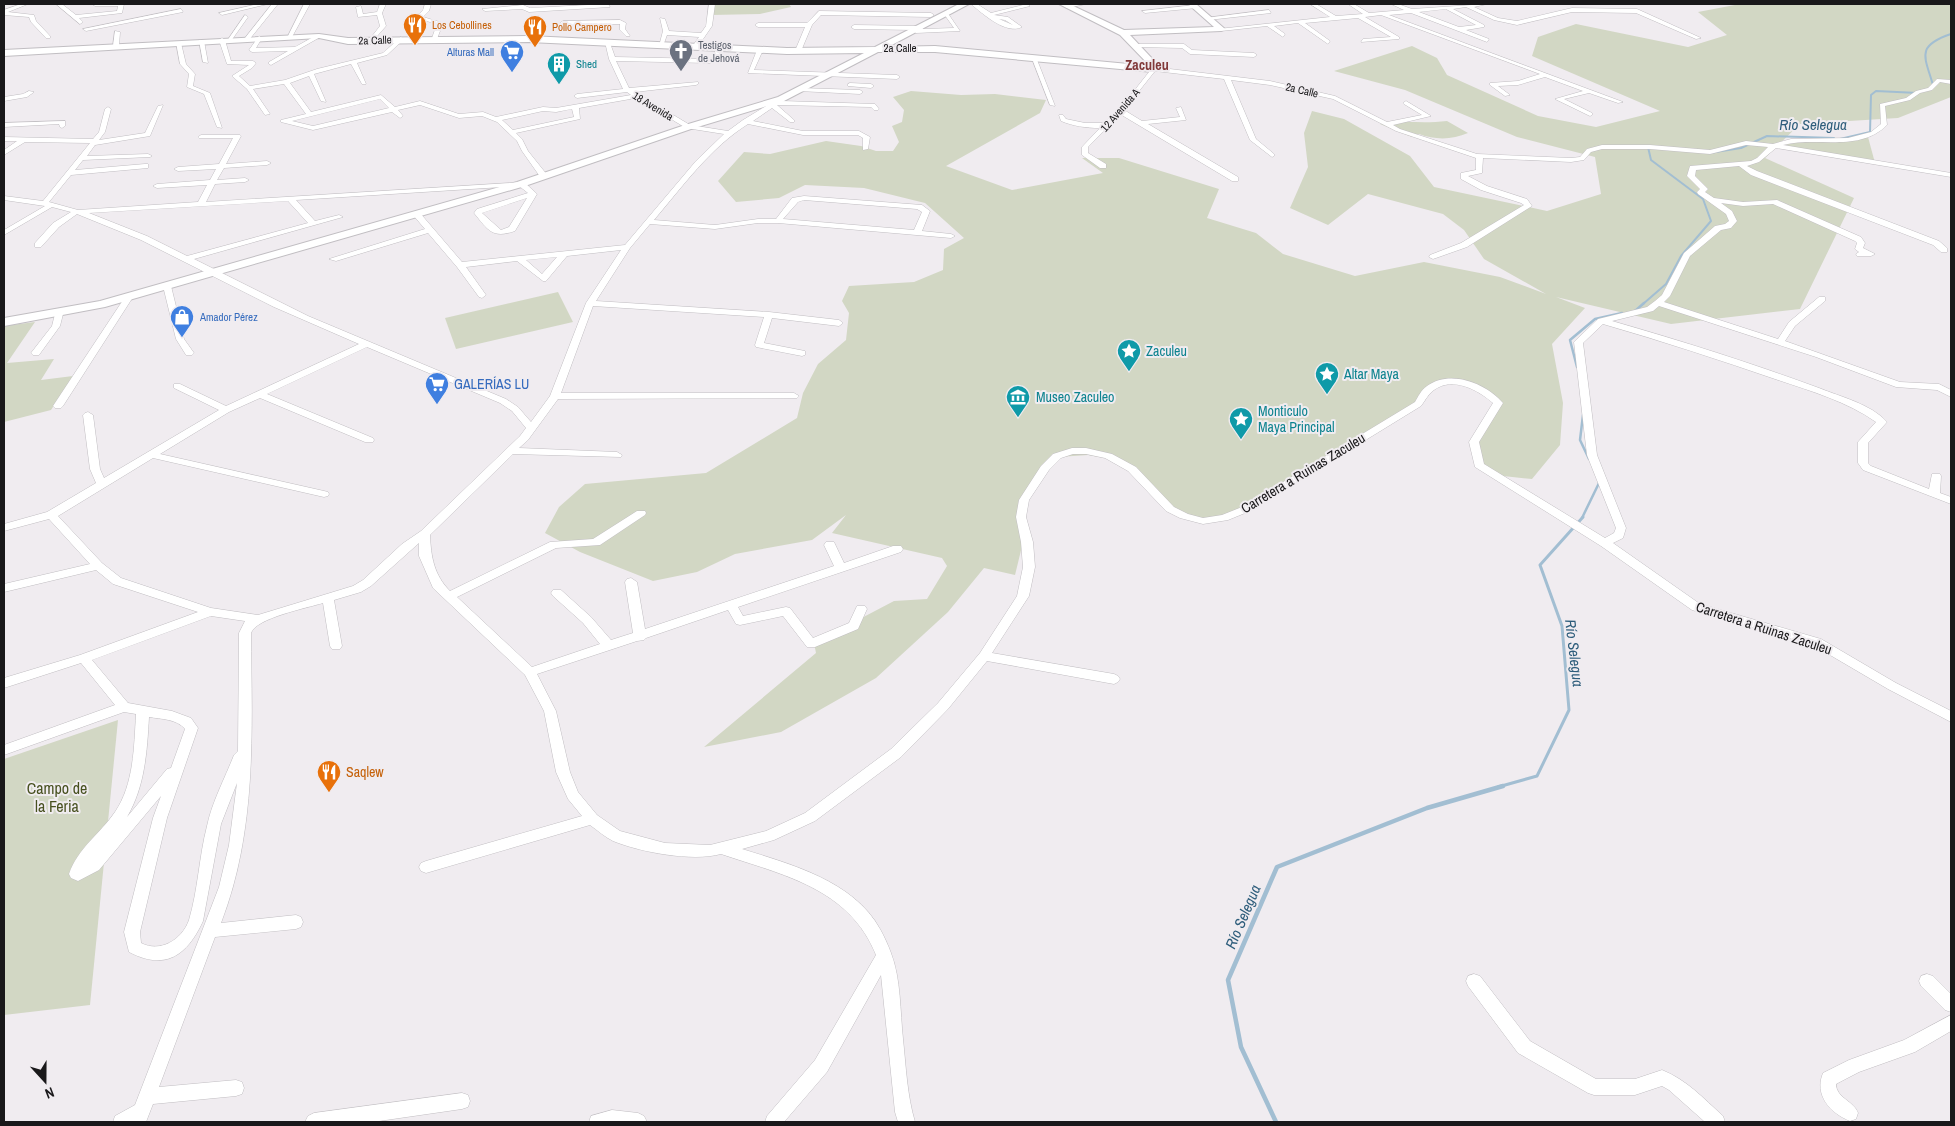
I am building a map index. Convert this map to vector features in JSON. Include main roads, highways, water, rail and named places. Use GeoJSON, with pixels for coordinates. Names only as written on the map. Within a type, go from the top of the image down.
{"type":"FeatureCollection","features":[{"type":"Feature","properties":{"kind":"waterway","name":"Río Selegua"},"geometry":{"type":"LineString","coordinates":[[1933,85],[1927,67],[1925,54],[1927,48],[1940,38],[1951,34]]}},
{"type":"Feature","properties":{"kind":"waterway","name":"Río Selegua"},"geometry":{"type":"LineString","coordinates":[[1840,139],[1870,132],[1871,95],[1876,91],[1918,93]]}},
{"type":"Feature","properties":{"kind":"waterway","name":"Río Selegua"},"geometry":{"type":"LineString","coordinates":[[1709,153],[1741,148],[1767,136],[1834,138]]}},
{"type":"Feature","properties":{"kind":"waterway","name":"Río Selegua"},"geometry":{"type":"LineString","coordinates":[[1643,304],[1666,284],[1681,256],[1711,221],[1703,199],[1651,160],[1648,147]]}},
{"type":"Feature","properties":{"kind":"waterway","name":"Río Selegua"},"geometry":{"type":"LineString","coordinates":[[1635,311],[1644,303]]}},
{"type":"Feature","properties":{"kind":"waterway","name":"Río Selegua"},"geometry":{"type":"LineString","coordinates":[[1577,367],[1570,340],[1595,319],[1622,313]]}},
{"type":"Feature","properties":{"kind":"waterway","name":"Río Selegua"},"geometry":{"type":"LineString","coordinates":[[1583,415],[1580,440],[1589,459]]}},
{"type":"Feature","properties":{"kind":"waterway","name":"Río Selegua"},"geometry":{"type":"LineString","coordinates":[[1582,518],[1599,483]]}},
{"type":"Feature","properties":{"kind":"waterway","name":"Río Selegua"},"geometry":{"type":"LineString","coordinates":[[1498,787],[1537,776],[1569,710],[1562,626],[1540,565],[1583,517]]}},
{"type":"Feature","properties":{"kind":"waterway","name":"Río Selegua"},"geometry":{"type":"LineString","coordinates":[[1276,1122],[1241,1047],[1228,980],[1277,867],[1427,808],[1503,786]]}},
{"type":"Feature","properties":{"kind":"place","name":"Los Cebollines"},"geometry":{"type":"Point","coordinates":[415,46]}},
{"type":"Feature","properties":{"kind":"place","name":"Pollo Campero"},"geometry":{"type":"Point","coordinates":[535,48]}},
{"type":"Feature","properties":{"kind":"place","name":"Testigos de Jehová"},"geometry":{"type":"Point","coordinates":[681,72]}},
{"type":"Feature","properties":{"kind":"place","name":"Alturas Mall"},"geometry":{"type":"Point","coordinates":[512,73]}},
{"type":"Feature","properties":{"kind":"place","name":"Shed"},"geometry":{"type":"Point","coordinates":[559,85]}},
{"type":"Feature","properties":{"kind":"place","name":"Amador Pérez"},"geometry":{"type":"Point","coordinates":[182,338]}},
{"type":"Feature","properties":{"kind":"place","name":"Zaculeu"},"geometry":{"type":"Point","coordinates":[1129,372]}},
{"type":"Feature","properties":{"kind":"place","name":"Altar Maya"},"geometry":{"type":"Point","coordinates":[1327,395]}},
{"type":"Feature","properties":{"kind":"place","name":"GALERÍAS LU"},"geometry":{"type":"Point","coordinates":[437,405]}},
{"type":"Feature","properties":{"kind":"place","name":"Museo Zaculeo"},"geometry":{"type":"Point","coordinates":[1018,418]}},
{"type":"Feature","properties":{"kind":"place","name":"Monticulo Maya Principal"},"geometry":{"type":"Point","coordinates":[1241,440]}},
{"type":"Feature","properties":{"kind":"place","name":"Saqlew"},"geometry":{"type":"Point","coordinates":[329,793]}},
{"type":"Feature","properties":{"kind":"district","name":"Zaculeu"},"geometry":{"type":"Point","coordinates":[1147,65]}},
{"type":"Feature","properties":{"kind":"park label","name":"Campo de la Feria"},"geometry":{"type":"Point","coordinates":[57,797]}}]}
